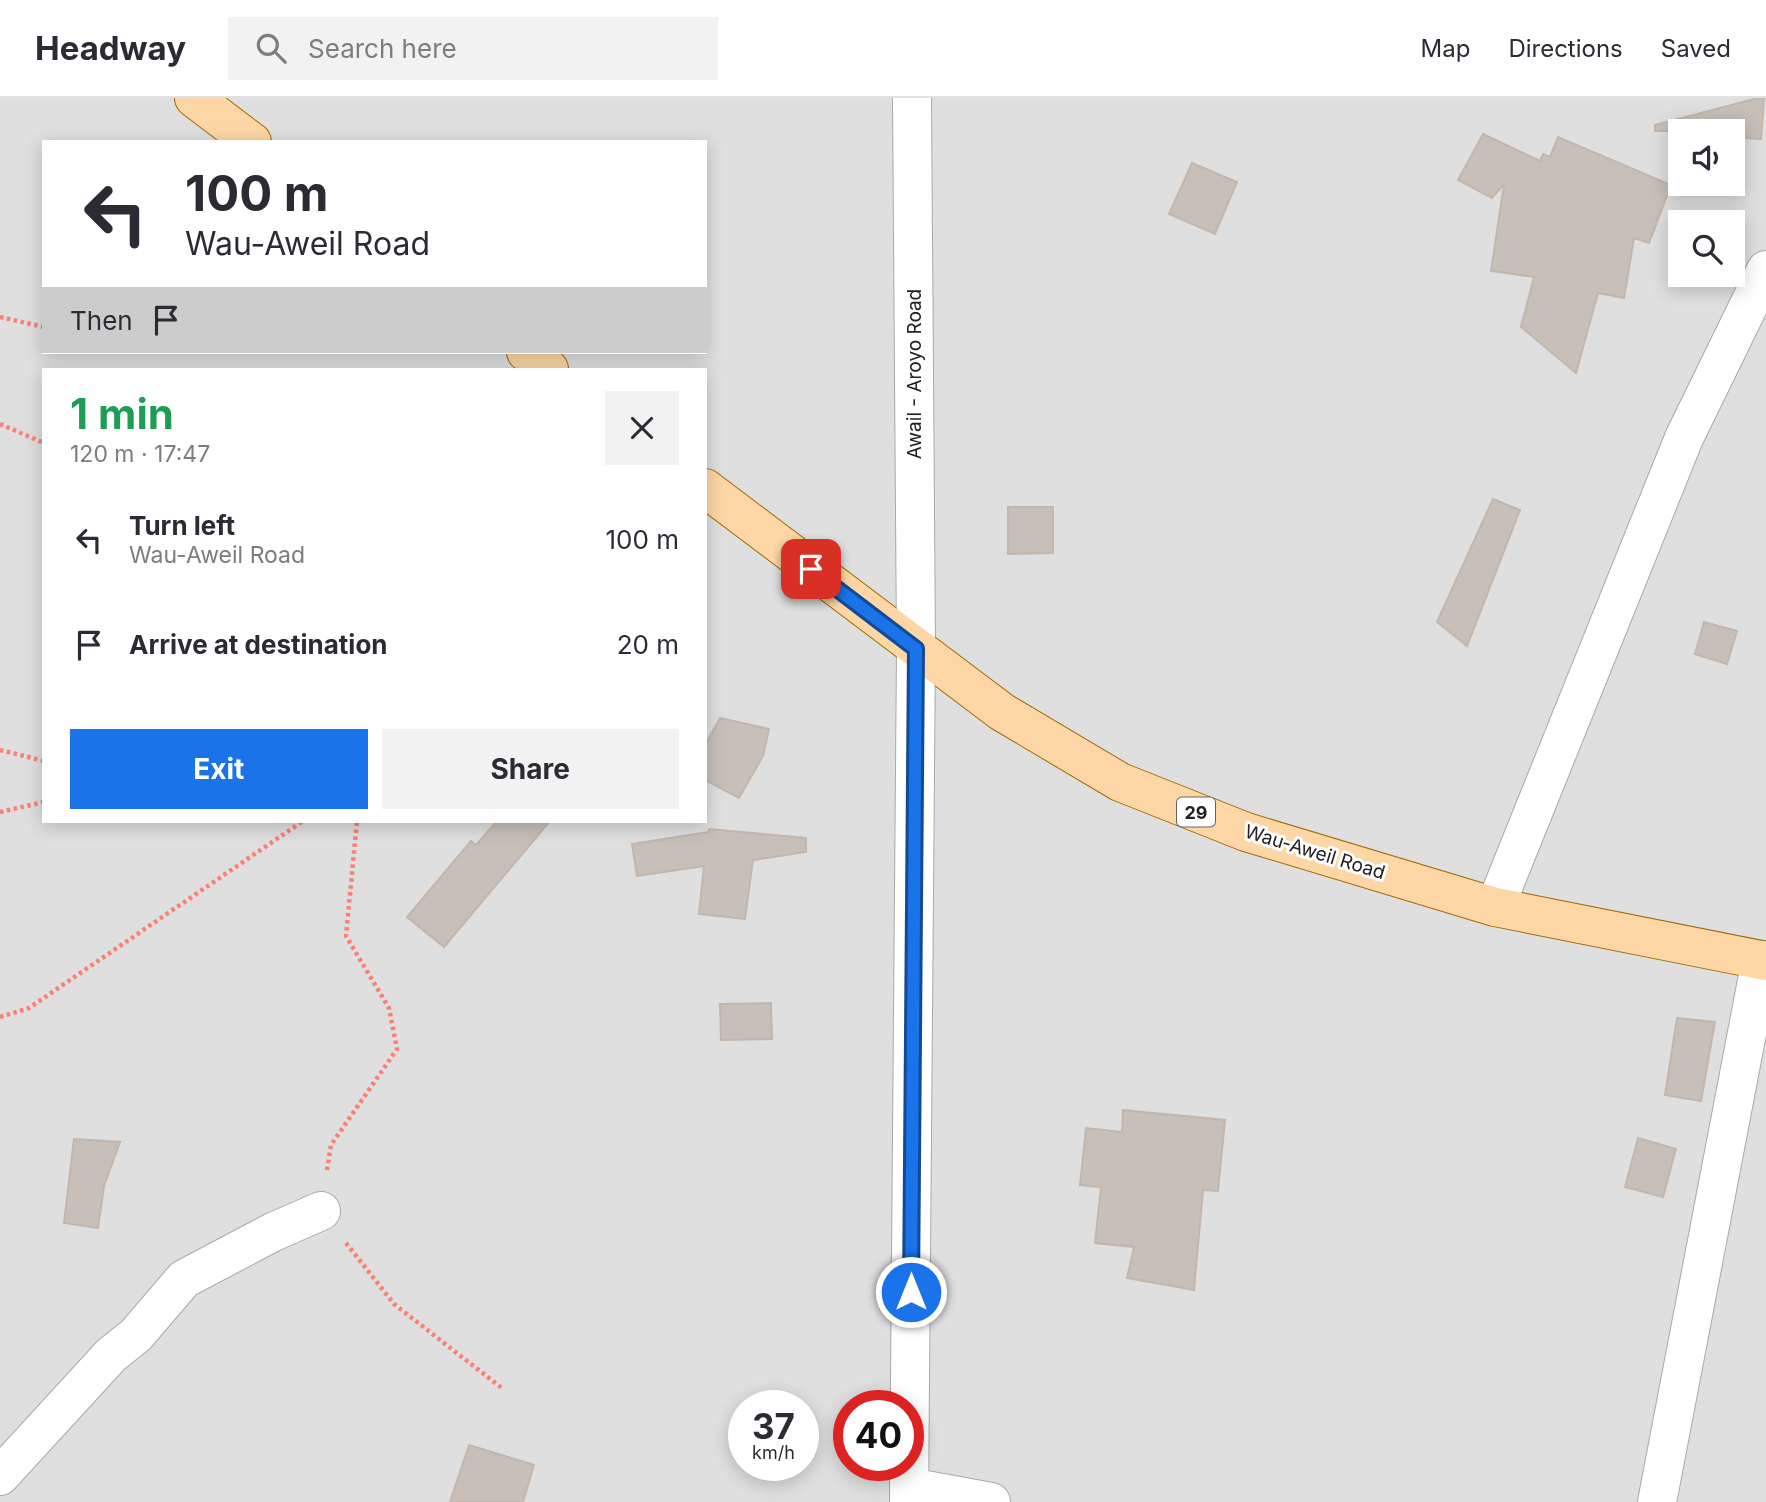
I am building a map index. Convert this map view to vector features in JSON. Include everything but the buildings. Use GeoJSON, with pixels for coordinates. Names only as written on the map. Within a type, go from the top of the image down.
{"type":"FeatureCollection","features":[{"type":"Feature","properties":{"kind":"main road"},"geometry":{"type":"LineString","coordinates":[[202,100],[250,140]]}},
{"type":"Feature","properties":{"kind":"main road"},"geometry":{"type":"LineString","coordinates":[[529,354],[548,368]]}},
{"type":"Feature","properties":{"kind":"main road","name":"Wau-Aweil Road"},"geometry":{"type":"LineString","coordinates":[[707,490],[1002,712],[1120,782],[1246,832],[1495,907],[1764,960]]}},
{"type":"Feature","properties":{"kind":"street","name":"Awail - Aroyo Road"},"geometry":{"type":"LineString","coordinates":[[909,1495],[916,649],[912,98]]}},
{"type":"Feature","properties":{"kind":"street"},"geometry":{"type":"LineString","coordinates":[[1495,907],[1684,438],[1766,270]]}},
{"type":"Feature","properties":{"kind":"street"},"geometry":{"type":"LineString","coordinates":[[1657,1502],[1764,960]]}},
{"type":"Feature","properties":{"kind":"street"},"geometry":{"type":"LineString","coordinates":[[0,1476],[111,1355],[136,1335],[184,1279],[274,1231],[321,1211]]}},
{"type":"Feature","properties":{"kind":"street"},"geometry":{"type":"LineString","coordinates":[[909,1495],[991,1502]]}},
{"type":"Feature","properties":{"kind":"path"},"geometry":{"type":"LineString","coordinates":[[0,317],[42,327]]}},
{"type":"Feature","properties":{"kind":"path"},"geometry":{"type":"LineString","coordinates":[[0,424],[42,442]]}},
{"type":"Feature","properties":{"kind":"path"},"geometry":{"type":"LineString","coordinates":[[0,750],[42,760]]}},
{"type":"Feature","properties":{"kind":"path"},"geometry":{"type":"LineString","coordinates":[[0,812],[42,802]]}},
{"type":"Feature","properties":{"kind":"path"},"geometry":{"type":"LineString","coordinates":[[0,1017],[29,1008],[300,823]]}},
{"type":"Feature","properties":{"kind":"path"},"geometry":{"type":"LineString","coordinates":[[357,823],[346,936],[389,1008],[397,1049],[331,1145],[321,1211],[394,1304],[503,1390]]}},
{"type":"Feature","properties":{"kind":"shaded area"},"geometry":{"type":"Polygon","coordinates":[[[0,98],[1766,98],[1766,1502],[0,1502],[0,98]]]}},
{"type":"Feature","properties":{"kind":"route"},"geometry":{"type":"LineString","coordinates":[[811,569],[916,649],[911,1292]]}}]}
